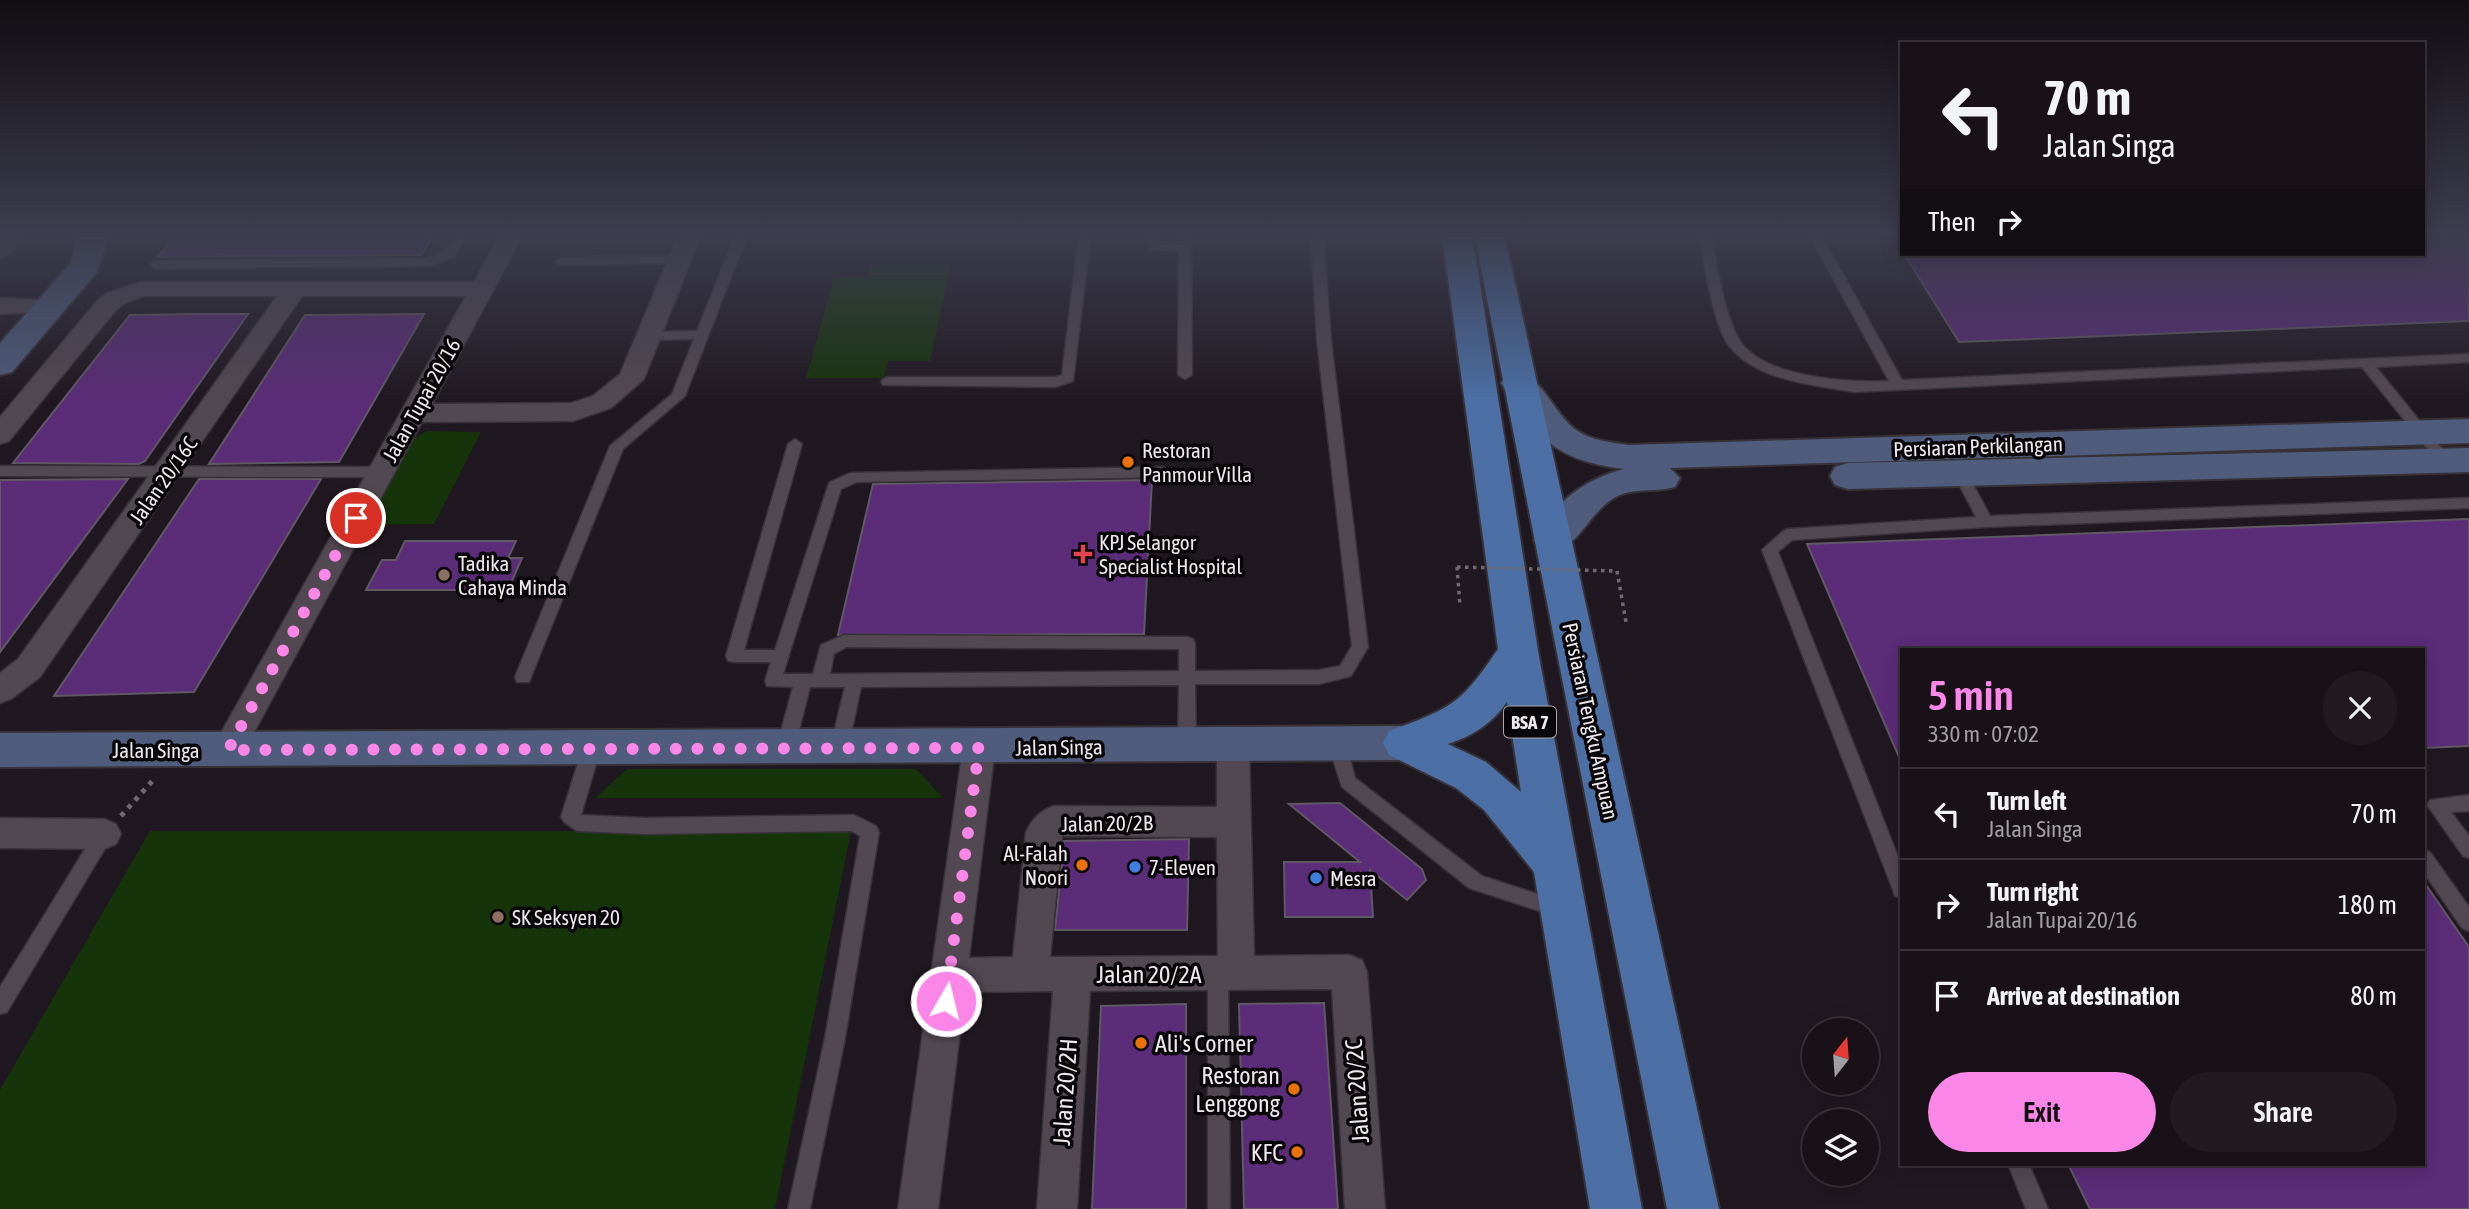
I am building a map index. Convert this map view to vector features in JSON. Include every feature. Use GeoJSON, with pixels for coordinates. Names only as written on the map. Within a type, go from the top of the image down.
{"type":"FeatureCollection","features":[{"type":"Feature","properties":{"kind":"main road"},"geometry":{"type":"LineString","coordinates":[[0,365],[65,289]]}},
{"type":"Feature","properties":{"kind":"main road","name":"BSA 7"},"geometry":{"type":"LineString","coordinates":[[1465,289],[1518,651],[1616,1209]]}},
{"type":"Feature","properties":{"kind":"main road","name":"Persiaran Tengku Ampuan"},"geometry":{"type":"LineString","coordinates":[[1500,289],[1693,1209]]}},
{"type":"Feature","properties":{"kind":"main road","name":"Persiaran Perkilangan"},"geometry":{"type":"LineString","coordinates":[[1518,383],[1556,433],[1578,449],[1629,457],[2469,431]]}},
{"type":"Feature","properties":{"kind":"main road"},"geometry":{"type":"LineString","coordinates":[[1552,540],[1579,508],[1600,489],[1616,480],[1961,475],[2457,460]]}},
{"type":"Feature","properties":{"kind":"main road"},"geometry":{"type":"LineString","coordinates":[[1404,743],[1459,723],[1486,700],[1518,651]]}},
{"type":"Feature","properties":{"kind":"main road"},"geometry":{"type":"LineString","coordinates":[[1404,743],[1481,782],[1499,797],[1555,864]]}},
{"type":"Feature","properties":{"kind":"main road","name":"Jalan Singa"},"geometry":{"type":"LineString","coordinates":[[0,750],[592,747],[839,750],[1404,743]]}},
{"type":"Feature","properties":{"kind":"street"},"geometry":{"type":"LineString","coordinates":[[0,435],[106,306],[116,298],[140,289]]}},
{"type":"Feature","properties":{"kind":"street","name":"Jalan 20/16C"},"geometry":{"type":"LineString","coordinates":[[0,690],[29,668],[170,471],[295,289]]}},
{"type":"Feature","properties":{"kind":"street","name":"Jalan Tupai 20/16"},"geometry":{"type":"LineString","coordinates":[[228,750],[482,289]]}},
{"type":"Feature","properties":{"kind":"street"},"geometry":{"type":"LineString","coordinates":[[415,412],[573,412],[602,402],[631,379],[668,289]]}},
{"type":"Feature","properties":{"kind":"street"},"geometry":{"type":"LineString","coordinates":[[0,306],[50,306]]}},
{"type":"Feature","properties":{"kind":"street"},"geometry":{"type":"LineString","coordinates":[[1227,973],[1234,822],[1233,745]]}},
{"type":"Feature","properties":{"kind":"street"},"geometry":{"type":"LineString","coordinates":[[918,1209],[979,748]]}},
{"type":"Feature","properties":{"kind":"street","name":"Jalan 20/2B"},"geometry":{"type":"LineString","coordinates":[[1030,974],[1043,832],[1054,821],[1234,822]]}},
{"type":"Feature","properties":{"kind":"street"},"geometry":{"type":"LineString","coordinates":[[0,833],[104,834]]}},
{"type":"Feature","properties":{"kind":"street","name":"Jalan 20/2A"},"geometry":{"type":"LineString","coordinates":[[949,975],[1349,972]]}},
{"type":"Feature","properties":{"kind":"street","name":"Jalan 20/2C"},"geometry":{"type":"LineString","coordinates":[[1349,972],[1365,1209]]}},
{"type":"Feature","properties":{"kind":"street","name":"Jalan 20/2H"},"geometry":{"type":"LineString","coordinates":[[1057,1209],[1073,974]]}},
{"type":"Feature","properties":{"kind":"lane"},"geometry":{"type":"LineString","coordinates":[[523,677],[617,446],[621,440],[673,403],[720,289]]}},
{"type":"Feature","properties":{"kind":"lane"},"geometry":{"type":"LineString","coordinates":[[888,382],[1055,382],[1068,378],[1078,289]]}},
{"type":"Feature","properties":{"kind":"lane"},"geometry":{"type":"LineString","coordinates":[[1185,289],[1185,375]]}},
{"type":"Feature","properties":{"kind":"lane"},"geometry":{"type":"LineString","coordinates":[[1163,472],[855,477],[835,486],[773,681],[1319,677],[1345,671],[1360,647],[1324,340],[1321,289]]}},
{"type":"Feature","properties":{"kind":"lane"},"geometry":{"type":"LineString","coordinates":[[1719,289],[1733,343],[1767,367],[1805,379],[1854,387],[2469,358]]}},
{"type":"Feature","properties":{"kind":"lane"},"geometry":{"type":"LineString","coordinates":[[1846,289],[1898,383]]}},
{"type":"Feature","properties":{"kind":"lane"},"geometry":{"type":"LineString","coordinates":[[649,336],[702,335]]}},
{"type":"Feature","properties":{"kind":"lane"},"geometry":{"type":"LineString","coordinates":[[2364,361],[2420,432],[2457,460]]}},
{"type":"Feature","properties":{"kind":"lane"},"geometry":{"type":"LineString","coordinates":[[779,656],[734,656],[795,443]]}},
{"type":"Feature","properties":{"kind":"lane"},"geometry":{"type":"LineString","coordinates":[[0,471],[382,472]]}},
{"type":"Feature","properties":{"kind":"lane"},"geometry":{"type":"LineString","coordinates":[[1961,475],[1986,522]]}},
{"type":"Feature","properties":{"kind":"lane"},"geometry":{"type":"LineString","coordinates":[[1897,865],[1770,550],[1788,535],[1986,522],[2469,503]]}},
{"type":"Feature","properties":{"kind":"lane"},"geometry":{"type":"LineString","coordinates":[[785,750],[811,681],[827,650],[844,641],[1187,643],[1187,746]]}},
{"type":"Feature","properties":{"kind":"lane"},"geometry":{"type":"LineString","coordinates":[[839,750],[854,682]]}},
{"type":"Feature","properties":{"kind":"lane"},"geometry":{"type":"LineString","coordinates":[[1337,744],[1348,782],[1476,881],[1564,911]]}},
{"type":"Feature","properties":{"kind":"lane"},"geometry":{"type":"LineString","coordinates":[[592,747],[570,817],[577,823],[656,826],[854,823],[870,832],[835,1038],[799,1209]]}},
{"type":"Feature","properties":{"kind":"lane"},"geometry":{"type":"LineString","coordinates":[[2430,805],[2469,803]]}},
{"type":"Feature","properties":{"kind":"lane"},"geometry":{"type":"LineString","coordinates":[[2430,805],[2469,850]]}},
{"type":"Feature","properties":{"kind":"lane"},"geometry":{"type":"LineString","coordinates":[[0,1005],[104,834]]}},
{"type":"Feature","properties":{"kind":"lane"},"geometry":{"type":"LineString","coordinates":[[2425,859],[2469,922]]}},
{"type":"Feature","properties":{"kind":"lane"},"geometry":{"type":"LineString","coordinates":[[1219,1209],[1227,973]]}},
{"type":"Feature","properties":{"kind":"lane"},"geometry":{"type":"LineString","coordinates":[[2019,1166],[2037,1209]]}},
{"type":"Feature","properties":{"kind":"path"},"geometry":{"type":"LineString","coordinates":[[1460,606],[1457,567],[1617,571],[1626,621]]}},
{"type":"Feature","properties":{"kind":"path"},"geometry":{"type":"LineString","coordinates":[[104,834],[153,783],[172,750]]}},
{"type":"Feature","properties":{"kind":"green space"},"geometry":{"type":"Polygon","coordinates":[[[831,289],[946,289],[930,361],[888,361],[883,378],[806,378],[831,289]]]}},
{"type":"Feature","properties":{"kind":"green space"},"geometry":{"type":"Polygon","coordinates":[[[427,431],[481,432],[434,524],[357,525],[401,445],[427,431]]]}},
{"type":"Feature","properties":{"kind":"green space"},"geometry":{"type":"Polygon","coordinates":[[[627,769],[916,769],[943,798],[595,798],[627,769]]]}},
{"type":"Feature","properties":{"kind":"green space","name":"SK Seksyen 20"},"geometry":{"type":"Polygon","coordinates":[[[150,831],[851,831],[775,1209],[0,1209],[0,1090],[150,831]]]}},
{"type":"Feature","properties":{"kind":"building"},"geometry":{"type":"Polygon","coordinates":[[[1926,289],[2469,289],[2469,321],[1959,342],[1926,289]]]}},
{"type":"Feature","properties":{"kind":"building"},"geometry":{"type":"Polygon","coordinates":[[[248,314],[145,461],[139,464],[13,463],[130,315],[248,314]]]}},
{"type":"Feature","properties":{"kind":"building"},"geometry":{"type":"Polygon","coordinates":[[[424,314],[339,462],[209,464],[305,315],[424,314]]]}},
{"type":"Feature","properties":{"kind":"building"},"geometry":{"type":"Polygon","coordinates":[[[128,479],[0,652],[0,480],[128,479]]]}},
{"type":"Feature","properties":{"kind":"building"},"geometry":{"type":"Polygon","coordinates":[[[199,479],[321,479],[194,692],[54,696],[199,479]]]}},
{"type":"Feature","properties":{"kind":"building"},"geometry":{"type":"Polygon","coordinates":[[[1152,480],[1144,634],[838,635],[873,484],[1152,480]]]}},
{"type":"Feature","properties":{"kind":"building"},"geometry":{"type":"Polygon","coordinates":[[[2469,519],[2469,746],[2425,748],[2425,648],[1900,648],[1900,759],[1807,544],[2469,519]]]}},
{"type":"Feature","properties":{"kind":"building","name":"Tadika Cahaya Minda"},"geometry":{"type":"Polygon","coordinates":[[[405,541],[516,541],[508,558],[522,558],[508,590],[366,590],[382,560],[396,560],[405,541]]]}},
{"type":"Feature","properties":{"kind":"building"},"geometry":{"type":"Polygon","coordinates":[[[1340,803],[1422,869],[1426,880],[1407,900],[1370,870],[1373,917],[1285,917],[1284,862],[1360,862],[1289,804],[1340,803]]]}},
{"type":"Feature","properties":{"kind":"building"},"geometry":{"type":"Polygon","coordinates":[[[1189,839],[1187,930],[1055,930],[1064,841],[1189,839]]]}},
{"type":"Feature","properties":{"kind":"building"},"geometry":{"type":"Polygon","coordinates":[[[2425,883],[2469,947],[2469,1209],[2090,1209],[2069,1166],[2425,1166],[2425,883]]]}},
{"type":"Feature","properties":{"kind":"building"},"geometry":{"type":"Polygon","coordinates":[[[1324,1003],[1338,1209],[1244,1209],[1239,1004],[1324,1003]]]}},
{"type":"Feature","properties":{"kind":"building"},"geometry":{"type":"Polygon","coordinates":[[[1186,1004],[1186,1209],[1092,1209],[1101,1006],[1186,1004]]]}},
{"type":"Feature","properties":{"kind":"place","name":"Restoran Panmour Villa"},"geometry":{"type":"Point","coordinates":[1128,462]}},
{"type":"Feature","properties":{"kind":"place","name":"KPJ Selangor Specialist Hospital"},"geometry":{"type":"Point","coordinates":[1083,554]}},
{"type":"Feature","properties":{"kind":"place","name":"Tadika Cahaya Minda"},"geometry":{"type":"Point","coordinates":[444,575]}},
{"type":"Feature","properties":{"kind":"place","name":"Al-Falah Noori"},"geometry":{"type":"Point","coordinates":[1082,865]}},
{"type":"Feature","properties":{"kind":"place","name":"7-Eleven"},"geometry":{"type":"Point","coordinates":[1135,867]}},
{"type":"Feature","properties":{"kind":"place","name":"Mesra"},"geometry":{"type":"Point","coordinates":[1316,878]}},
{"type":"Feature","properties":{"kind":"place","name":"SK Seksyen 20"},"geometry":{"type":"Point","coordinates":[498,917]}},
{"type":"Feature","properties":{"kind":"place","name":"Ali's Corner"},"geometry":{"type":"Point","coordinates":[1141,1043]}},
{"type":"Feature","properties":{"kind":"place","name":"Restoran Lenggong"},"geometry":{"type":"Point","coordinates":[1294,1089]}},
{"type":"Feature","properties":{"kind":"place","name":"KFC"},"geometry":{"type":"Point","coordinates":[1297,1152]}},
{"type":"Feature","properties":{"kind":"route"},"geometry":{"type":"LineString","coordinates":[[356,518],[228,750],[979,748],[946,1001]]}}]}
